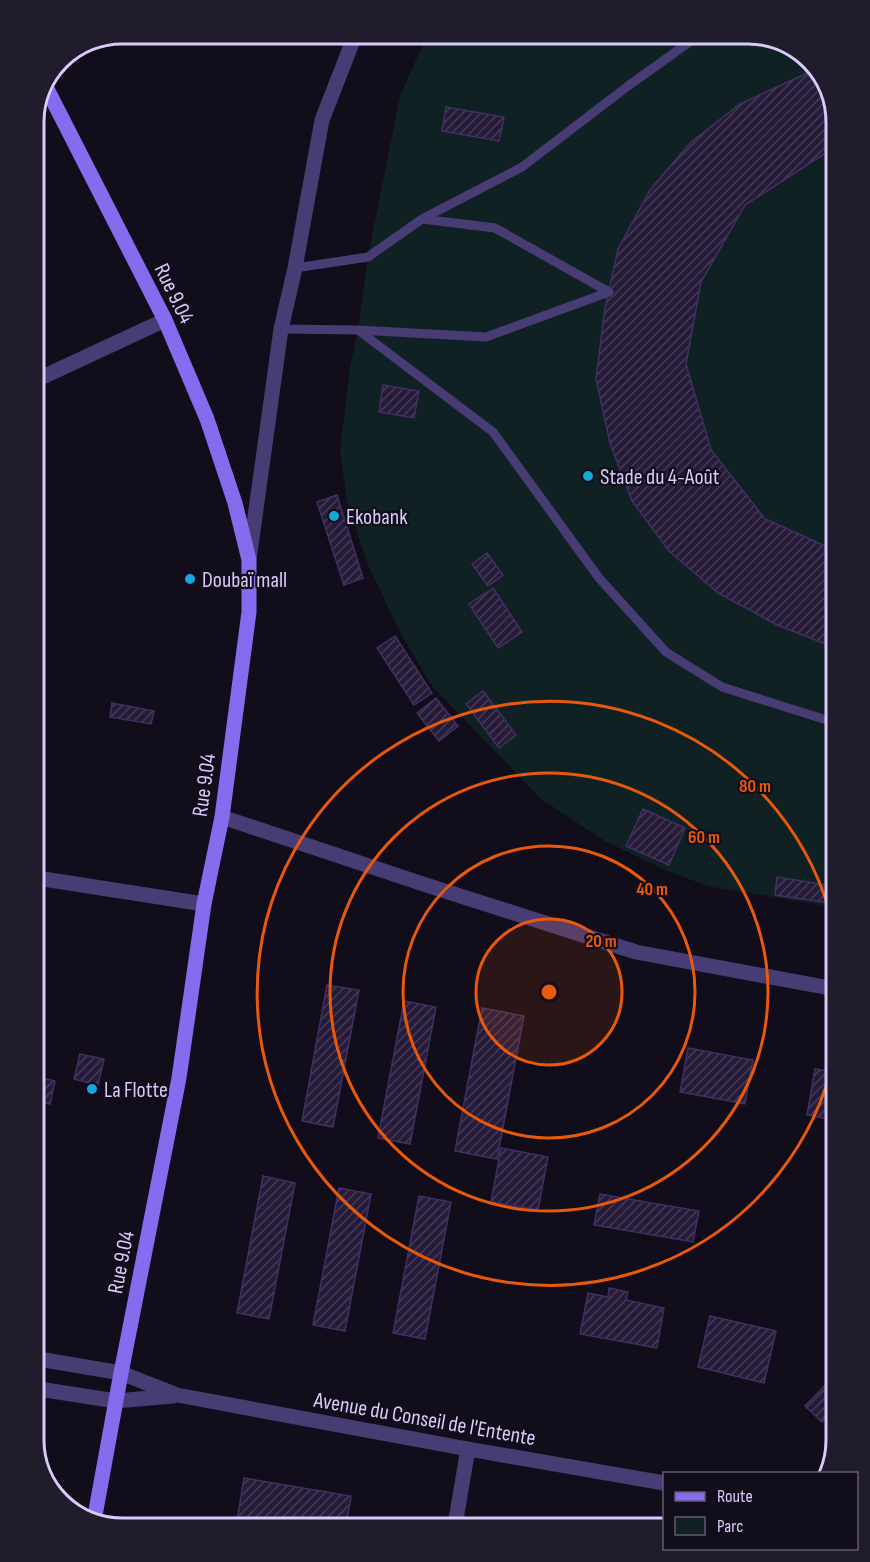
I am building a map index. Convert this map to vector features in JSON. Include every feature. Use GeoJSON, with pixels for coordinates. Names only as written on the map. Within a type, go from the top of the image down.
{"type":"FeatureCollection","features":[{"type":"Feature","properties":{"kind":"main road","name":"Rue 9.04"},"geometry":{"type":"LineString","coordinates":[[49,94],[165,320],[207,419],[235,503],[249,560],[249,612],[222,816],[204,904],[179,1078],[120,1373],[95,1513]]}},
{"type":"Feature","properties":{"kind":"street"},"geometry":{"type":"LineString","coordinates":[[249,560],[282,329],[322,120],[352,44]]}},
{"type":"Feature","properties":{"kind":"street"},"geometry":{"type":"LineString","coordinates":[[44,376],[165,320]]}},
{"type":"Feature","properties":{"kind":"street"},"geometry":{"type":"LineString","coordinates":[[222,816],[423,884],[636,952],[826,987]]}},
{"type":"Feature","properties":{"kind":"street"},"geometry":{"type":"LineString","coordinates":[[44,879],[204,904]]}},
{"type":"Feature","properties":{"kind":"street","name":"Avenue du Conseil de l'Entente"},"geometry":{"type":"LineString","coordinates":[[44,1360],[120,1373],[177,1395],[663,1483]]}},
{"type":"Feature","properties":{"kind":"street","name":"Avenue du Conseil de l'Entente"},"geometry":{"type":"LineString","coordinates":[[44,1390],[116,1401],[177,1395]]}},
{"type":"Feature","properties":{"kind":"street"},"geometry":{"type":"LineString","coordinates":[[456,1518],[468,1449]]}},
{"type":"Feature","properties":{"kind":"lane"},"geometry":{"type":"LineString","coordinates":[[294,268],[368,257],[422,219],[522,167],[687,44]]}},
{"type":"Feature","properties":{"kind":"lane"},"geometry":{"type":"LineString","coordinates":[[282,329],[358,330],[486,337],[609,292],[495,228],[422,219]]}},
{"type":"Feature","properties":{"kind":"lane"},"geometry":{"type":"LineString","coordinates":[[358,330],[493,432],[599,578],[666,652],[723,687],[826,720]]}},
{"type":"Feature","properties":{"kind":"green space","name":"Stade du 4-Août"},"geometry":{"type":"Polygon","coordinates":[[[423,44],[763,45],[783,52],[800,63],[821,92],[826,122],[826,906],[707,886],[661,868],[605,841],[541,799],[432,686],[400,632],[368,565],[347,502],[340,450],[350,367],[358,330],[368,257],[400,96],[423,44]]]}},
{"type":"Feature","properties":{"kind":"building"},"geometry":{"type":"Polygon","coordinates":[[[809,73],[816,83],[825,107],[826,154],[745,205],[701,282],[686,364],[711,450],[765,519],[826,546],[826,644],[777,625],[718,593],[669,551],[632,501],[610,443],[596,379],[605,308],[618,249],[650,190],[690,143],[740,104],[809,73]]]}},
{"type":"Feature","properties":{"kind":"building"},"geometry":{"type":"Polygon","coordinates":[[[446,107],[504,117],[499,141],[442,131],[446,107]]]}},
{"type":"Feature","properties":{"kind":"building"},"geometry":{"type":"Polygon","coordinates":[[[383,385],[419,391],[414,418],[379,412],[383,385]]]}},
{"type":"Feature","properties":{"kind":"building"},"geometry":{"type":"Polygon","coordinates":[[[337,495],[363,578],[344,585],[317,502],[337,495]]]}},
{"type":"Feature","properties":{"kind":"building"},"geometry":{"type":"Polygon","coordinates":[[[487,553],[503,575],[488,586],[472,564],[487,553]]]}},
{"type":"Feature","properties":{"kind":"building"},"geometry":{"type":"Polygon","coordinates":[[[493,588],[522,632],[498,648],[469,604],[493,588]]]}},
{"type":"Feature","properties":{"kind":"building"},"geometry":{"type":"Polygon","coordinates":[[[395,636],[432,693],[414,705],[377,648],[395,636]]]}},
{"type":"Feature","properties":{"kind":"building"},"geometry":{"type":"Polygon","coordinates":[[[483,691],[516,735],[499,748],[466,704],[483,691]]]}},
{"type":"Feature","properties":{"kind":"building"},"geometry":{"type":"Polygon","coordinates":[[[436,698],[458,726],[439,741],[417,713],[436,698]]]}},
{"type":"Feature","properties":{"kind":"building"},"geometry":{"type":"Polygon","coordinates":[[[112,703],[154,711],[151,724],[110,717],[112,703]]]}},
{"type":"Feature","properties":{"kind":"building"},"geometry":{"type":"Polygon","coordinates":[[[643,809],[685,828],[669,865],[626,846],[643,809]]]}},
{"type":"Feature","properties":{"kind":"building"},"geometry":{"type":"Polygon","coordinates":[[[777,877],[826,885],[826,902],[775,895],[777,877]]]}},
{"type":"Feature","properties":{"kind":"building"},"geometry":{"type":"Polygon","coordinates":[[[327,985],[359,990],[333,1127],[302,1121],[327,985]]]}},
{"type":"Feature","properties":{"kind":"building"},"geometry":{"type":"Polygon","coordinates":[[[404,1001],[436,1007],[410,1144],[378,1138],[404,1001]]]}},
{"type":"Feature","properties":{"kind":"building"},"geometry":{"type":"Polygon","coordinates":[[[482,1008],[524,1016],[497,1159],[455,1151],[482,1008]]]}},
{"type":"Feature","properties":{"kind":"building"},"geometry":{"type":"Polygon","coordinates":[[[688,1048],[753,1060],[745,1104],[680,1092],[688,1048]]]}},
{"type":"Feature","properties":{"kind":"building"},"geometry":{"type":"Polygon","coordinates":[[[80,1054],[104,1059],[98,1085],[74,1079],[80,1054]]]}},
{"type":"Feature","properties":{"kind":"building"},"geometry":{"type":"Polygon","coordinates":[[[815,1069],[826,1071],[826,1118],[807,1115],[815,1069]]]}},
{"type":"Feature","properties":{"kind":"building"},"geometry":{"type":"Polygon","coordinates":[[[44,1078],[55,1081],[50,1104],[44,1103],[44,1078]]]}},
{"type":"Feature","properties":{"kind":"building"},"geometry":{"type":"Polygon","coordinates":[[[501,1148],[548,1157],[538,1210],[491,1202],[501,1148]]]}},
{"type":"Feature","properties":{"kind":"building"},"geometry":{"type":"Polygon","coordinates":[[[263,1176],[295,1183],[269,1319],[237,1313],[263,1176]]]}},
{"type":"Feature","properties":{"kind":"building"},"geometry":{"type":"Polygon","coordinates":[[[339,1188],[371,1194],[345,1331],[313,1325],[339,1188]]]}},
{"type":"Feature","properties":{"kind":"building"},"geometry":{"type":"Polygon","coordinates":[[[600,1194],[699,1211],[693,1242],[594,1225],[600,1194]]]}},
{"type":"Feature","properties":{"kind":"building"},"geometry":{"type":"Polygon","coordinates":[[[419,1196],[451,1202],[425,1339],[393,1333],[419,1196]]]}},
{"type":"Feature","properties":{"kind":"building"},"geometry":{"type":"Polygon","coordinates":[[[609,1288],[628,1292],[626,1300],[664,1308],[657,1348],[580,1334],[588,1293],[608,1297],[609,1288]]]}},
{"type":"Feature","properties":{"kind":"building"},"geometry":{"type":"Polygon","coordinates":[[[710,1316],[776,1331],[764,1383],[698,1367],[710,1316]]]}},
{"type":"Feature","properties":{"kind":"building"},"geometry":{"type":"Polygon","coordinates":[[[826,1384],[826,1418],[822,1422],[805,1406],[826,1384]]]}},
{"type":"Feature","properties":{"kind":"building"},"geometry":{"type":"Polygon","coordinates":[[[244,1478],[351,1496],[347,1518],[237,1518],[244,1478]]]}},
{"type":"Feature","properties":{"kind":"place","name":"Stade du 4-Août"},"geometry":{"type":"Point","coordinates":[588,476]}},
{"type":"Feature","properties":{"kind":"place","name":"Ekobank"},"geometry":{"type":"Point","coordinates":[334,516]}},
{"type":"Feature","properties":{"kind":"place","name":"Doubaï mall"},"geometry":{"type":"Point","coordinates":[190,579]}},
{"type":"Feature","properties":{"kind":"place","name":"La Flotte"},"geometry":{"type":"Point","coordinates":[92,1089]}}]}
